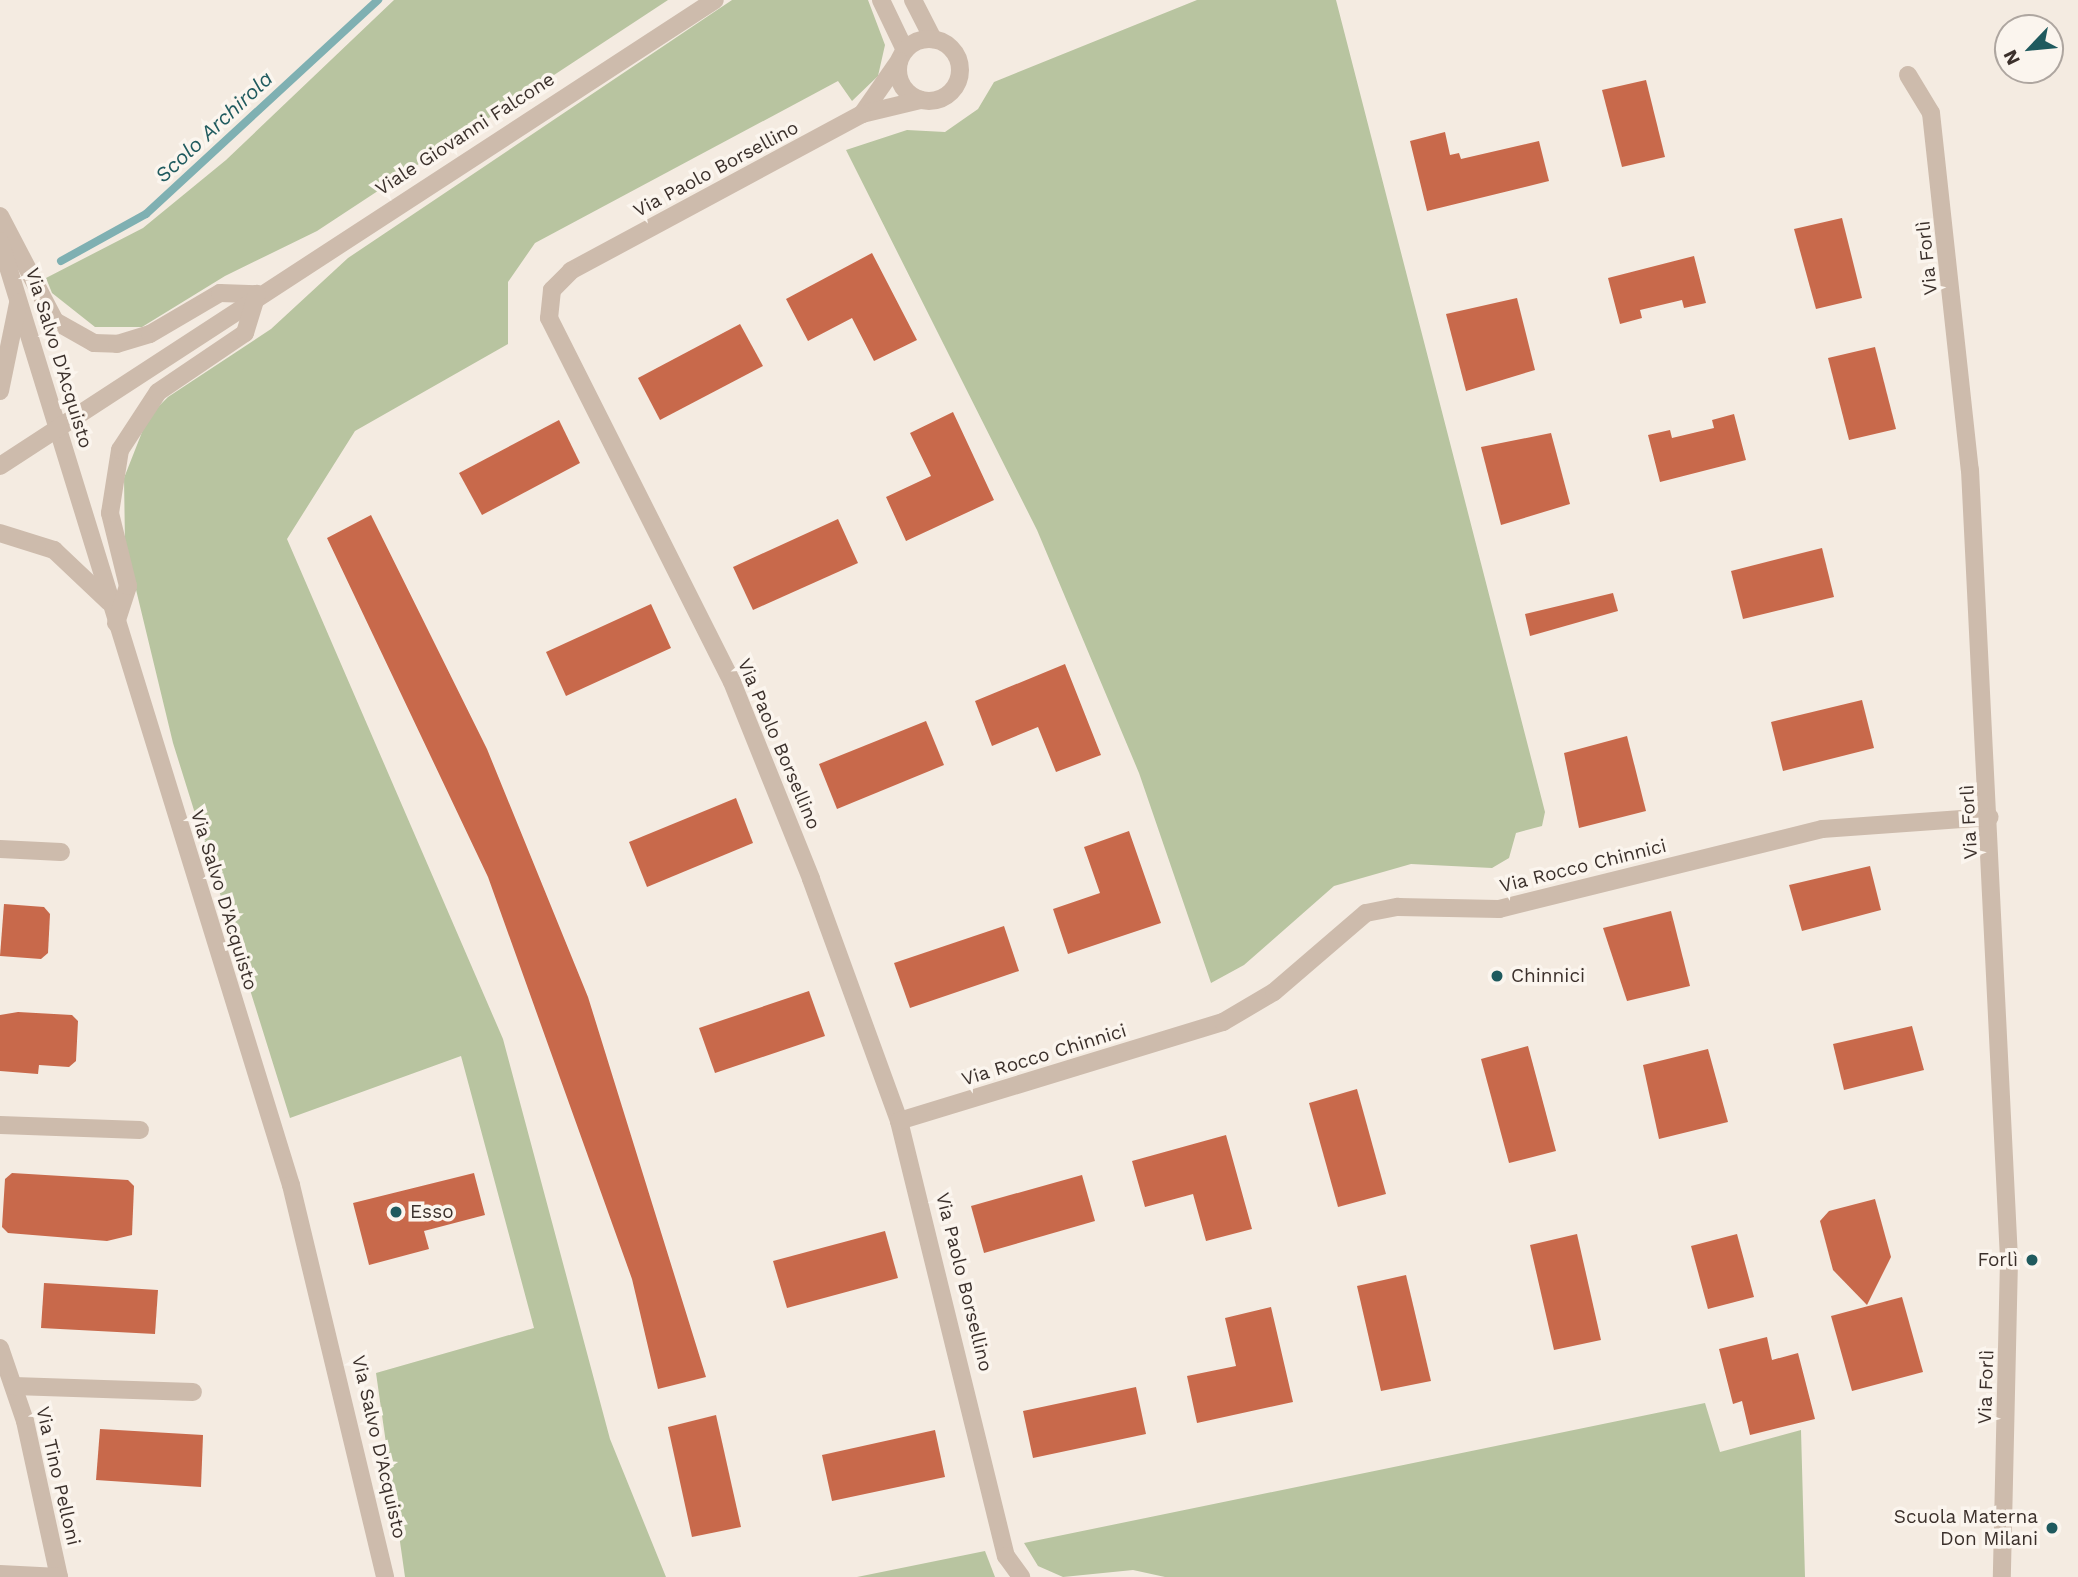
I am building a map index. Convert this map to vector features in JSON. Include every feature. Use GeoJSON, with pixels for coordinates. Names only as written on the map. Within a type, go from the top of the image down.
{"type":"FeatureCollection","features":[{"type":"Feature","properties":{"kind":"street","name":"Viale Giovanni Falcone"},"geometry":{"type":"LineString","coordinates":[[0,466],[696,4],[715,0]]}},
{"type":"Feature","properties":{"kind":"street"},"geometry":{"type":"LineString","coordinates":[[881,0],[902,55],[901,84],[920,100]]}},
{"type":"Feature","properties":{"kind":"street"},"geometry":{"type":"LineString","coordinates":[[862,114],[943,97],[959,79],[956,55],[933,39],[913,0]]}},
{"type":"Feature","properties":{"kind":"street"},"geometry":{"type":"LineString","coordinates":[[862,114],[902,55],[933,39]]}},
{"type":"Feature","properties":{"kind":"street","name":"Via Forlì"},"geometry":{"type":"LineString","coordinates":[[1908,75],[1931,113],[1970,470],[1990,817],[2009,1260],[2002,1577]]}},
{"type":"Feature","properties":{"kind":"street","name":"Via Paolo Borsellino"},"geometry":{"type":"LineString","coordinates":[[862,114],[571,271],[548,302],[549,318],[732,682],[899,1121],[1006,1556],[1021,1577]]}},
{"type":"Feature","properties":{"kind":"street"},"geometry":{"type":"LineString","coordinates":[[0,216],[55,321],[94,343],[117,344],[150,334],[220,293],[257,294],[245,333],[159,392],[120,450],[110,513],[128,586],[114,614],[54,550],[0,533]]}},
{"type":"Feature","properties":{"kind":"street","name":"Via Salvo D'Acquisto"},"geometry":{"type":"LineString","coordinates":[[0,241],[292,1185],[385,1577]]}},
{"type":"Feature","properties":{"kind":"street"},"geometry":{"type":"LineString","coordinates":[[0,391],[19,300]]}},
{"type":"Feature","properties":{"kind":"street","name":"Via Rocco Chinnici"},"geometry":{"type":"LineString","coordinates":[[899,1121],[1223,1022],[1274,992],[1366,913],[1398,907],[1499,909],[1822,829],[1990,817]]}},
{"type":"Feature","properties":{"kind":"street"},"geometry":{"type":"LineString","coordinates":[[0,849],[61,852]]}},
{"type":"Feature","properties":{"kind":"street"},"geometry":{"type":"LineString","coordinates":[[0,1125],[140,1130]]}},
{"type":"Feature","properties":{"kind":"street","name":"Via Tino Pelloni"},"geometry":{"type":"LineString","coordinates":[[0,1348],[14,1386],[59,1577],[0,1574]]}},
{"type":"Feature","properties":{"kind":"street","name":"Via Tino Pelloni"},"geometry":{"type":"LineString","coordinates":[[14,1386],[193,1392]]}},
{"type":"Feature","properties":{"kind":"green space"},"geometry":{"type":"Polygon","coordinates":[[[394,0],[668,0],[317,231],[225,276],[142,327],[95,327],[52,293],[46,278],[143,228],[226,160],[394,0]]]}},
{"type":"Feature","properties":{"kind":"green space"},"geometry":{"type":"Polygon","coordinates":[[[732,0],[868,0],[885,45],[878,76],[852,101],[838,81],[535,243],[508,282],[508,344],[355,431],[287,539],[503,1039],[610,1439],[666,1577],[405,1577],[376,1373],[534,1328],[461,1056],[290,1118],[173,743],[125,544],[124,478],[148,417],[168,397],[271,329],[348,258],[732,0]]]}},
{"type":"Feature","properties":{"kind":"green space"},"geometry":{"type":"Polygon","coordinates":[[[1197,0],[1336,0],[1545,812],[1542,826],[1516,833],[1509,858],[1492,868],[1411,864],[1334,886],[1244,965],[1211,983],[1139,773],[1037,530],[846,150],[907,130],[945,132],[978,109],[994,82],[1197,0]]]}},
{"type":"Feature","properties":{"kind":"green space"},"geometry":{"type":"Polygon","coordinates":[[[1705,1403],[1720,1452],[1801,1430],[1805,1577],[1165,1577],[1133,1570],[1063,1577],[1038,1566],[1024,1543],[1705,1403]]]}},
{"type":"Feature","properties":{"kind":"green space"},"geometry":{"type":"Polygon","coordinates":[[[985,1551],[995,1577],[857,1577],[985,1551]]]}},
{"type":"Feature","properties":{"kind":"building"},"geometry":{"type":"Polygon","coordinates":[[[1646,80],[1665,157],[1622,167],[1602,90],[1646,80]]]}},
{"type":"Feature","properties":{"kind":"building"},"geometry":{"type":"Polygon","coordinates":[[[1445,132],[1450,155],[1459,153],[1461,159],[1539,141],[1549,181],[1427,211],[1410,141],[1445,132]]]}},
{"type":"Feature","properties":{"kind":"building"},"geometry":{"type":"Polygon","coordinates":[[[1842,218],[1862,298],[1816,309],[1794,229],[1842,218]]]}},
{"type":"Feature","properties":{"kind":"building"},"geometry":{"type":"Polygon","coordinates":[[[872,253],[917,340],[874,361],[852,318],[808,341],[786,299],[872,253]]]}},
{"type":"Feature","properties":{"kind":"building"},"geometry":{"type":"Polygon","coordinates":[[[1694,256],[1706,303],[1684,308],[1682,300],[1640,310],[1642,318],[1620,324],[1608,278],[1694,256]]]}},
{"type":"Feature","properties":{"kind":"building"},"geometry":{"type":"Polygon","coordinates":[[[1517,298],[1535,370],[1466,391],[1446,314],[1517,298]]]}},
{"type":"Feature","properties":{"kind":"building"},"geometry":{"type":"Polygon","coordinates":[[[740,324],[763,366],[660,420],[638,378],[740,324]]]}},
{"type":"Feature","properties":{"kind":"building"},"geometry":{"type":"Polygon","coordinates":[[[1875,347],[1896,429],[1849,440],[1828,358],[1875,347]]]}},
{"type":"Feature","properties":{"kind":"building"},"geometry":{"type":"Polygon","coordinates":[[[953,412],[994,500],[906,541],[886,497],[931,476],[910,433],[953,412]]]}},
{"type":"Feature","properties":{"kind":"building"},"geometry":{"type":"Polygon","coordinates":[[[1734,414],[1746,460],[1660,482],[1648,435],[1670,430],[1672,438],[1714,428],[1712,420],[1734,414]]]}},
{"type":"Feature","properties":{"kind":"building"},"geometry":{"type":"Polygon","coordinates":[[[559,420],[580,463],[482,515],[459,473],[559,420]]]}},
{"type":"Feature","properties":{"kind":"building"},"geometry":{"type":"Polygon","coordinates":[[[1551,433],[1570,504],[1501,525],[1481,447],[1551,433]]]}},
{"type":"Feature","properties":{"kind":"building"},"geometry":{"type":"Polygon","coordinates":[[[371,515],[487,749],[588,997],[706,1377],[658,1389],[632,1279],[488,877],[327,538],[371,515]]]}},
{"type":"Feature","properties":{"kind":"building"},"geometry":{"type":"Polygon","coordinates":[[[838,519],[858,563],[753,610],[733,567],[838,519]]]}},
{"type":"Feature","properties":{"kind":"building"},"geometry":{"type":"Polygon","coordinates":[[[1822,548],[1834,597],[1743,619],[1731,571],[1822,548]]]}},
{"type":"Feature","properties":{"kind":"building"},"geometry":{"type":"Polygon","coordinates":[[[1613,593],[1618,611],[1530,636],[1525,614],[1613,593]]]}},
{"type":"Feature","properties":{"kind":"building"},"geometry":{"type":"Polygon","coordinates":[[[651,604],[671,648],[566,696],[546,652],[651,604]]]}},
{"type":"Feature","properties":{"kind":"building"},"geometry":{"type":"Polygon","coordinates":[[[1065,664],[1101,755],[1056,772],[1038,727],[992,746],[975,701],[1065,664]]]}},
{"type":"Feature","properties":{"kind":"building"},"geometry":{"type":"Polygon","coordinates":[[[1862,700],[1874,748],[1783,771],[1771,722],[1862,700]]]}},
{"type":"Feature","properties":{"kind":"building"},"geometry":{"type":"Polygon","coordinates":[[[926,721],[944,765],[837,809],[819,764],[926,721]]]}},
{"type":"Feature","properties":{"kind":"building"},"geometry":{"type":"Polygon","coordinates":[[[1627,736],[1646,811],[1579,828],[1564,753],[1627,736]]]}},
{"type":"Feature","properties":{"kind":"building"},"geometry":{"type":"Polygon","coordinates":[[[736,798],[753,843],[647,887],[629,842],[736,798]]]}},
{"type":"Feature","properties":{"kind":"building"},"geometry":{"type":"Polygon","coordinates":[[[1129,831],[1161,923],[1068,954],[1053,909],[1100,893],[1084,847],[1129,831]]]}},
{"type":"Feature","properties":{"kind":"building"},"geometry":{"type":"Polygon","coordinates":[[[1870,866],[1881,910],[1802,931],[1789,885],[1870,866]]]}},
{"type":"Feature","properties":{"kind":"building"},"geometry":{"type":"Polygon","coordinates":[[[4,904],[44,907],[50,914],[48,953],[41,959],[0,956],[4,904]]]}},
{"type":"Feature","properties":{"kind":"building"},"geometry":{"type":"Polygon","coordinates":[[[1671,911],[1690,986],[1627,1001],[1603,928],[1671,911]]]}},
{"type":"Feature","properties":{"kind":"building"},"geometry":{"type":"Polygon","coordinates":[[[1004,926],[1019,971],[910,1008],[894,963],[1004,926]]]}},
{"type":"Feature","properties":{"kind":"building"},"geometry":{"type":"Polygon","coordinates":[[[809,991],[825,1036],[715,1073],[699,1028],[809,991]]]}},
{"type":"Feature","properties":{"kind":"building"},"geometry":{"type":"Polygon","coordinates":[[[18,1012],[72,1015],[78,1021],[76,1061],[69,1067],[39,1065],[38,1074],[0,1071],[0,1015],[18,1012]]]}},
{"type":"Feature","properties":{"kind":"building"},"geometry":{"type":"Polygon","coordinates":[[[1912,1026],[1924,1070],[1844,1090],[1833,1044],[1912,1026]]]}},
{"type":"Feature","properties":{"kind":"building"},"geometry":{"type":"Polygon","coordinates":[[[1528,1046],[1556,1151],[1509,1163],[1481,1059],[1528,1046]]]}},
{"type":"Feature","properties":{"kind":"building"},"geometry":{"type":"Polygon","coordinates":[[[1708,1049],[1728,1122],[1659,1139],[1643,1065],[1708,1049]]]}},
{"type":"Feature","properties":{"kind":"building"},"geometry":{"type":"Polygon","coordinates":[[[1357,1089],[1386,1194],[1338,1207],[1309,1103],[1357,1089]]]}},
{"type":"Feature","properties":{"kind":"building"},"geometry":{"type":"Polygon","coordinates":[[[1226,1135],[1252,1229],[1206,1241],[1193,1194],[1145,1207],[1132,1161],[1226,1135]]]}},
{"type":"Feature","properties":{"kind":"building"},"geometry":{"type":"Polygon","coordinates":[[[12,1173],[128,1180],[134,1186],[132,1235],[107,1241],[8,1233],[2,1227],[5,1179],[12,1173]]]}},
{"type":"Feature","properties":{"kind":"building"},"geometry":{"type":"Polygon","coordinates":[[[474,1173],[485,1215],[424,1231],[429,1249],[369,1265],[353,1203],[474,1173]]]}},
{"type":"Feature","properties":{"kind":"building"},"geometry":{"type":"Polygon","coordinates":[[[1082,1175],[1095,1221],[984,1253],[971,1206],[1082,1175]]]}},
{"type":"Feature","properties":{"kind":"building"},"geometry":{"type":"Polygon","coordinates":[[[1875,1199],[1891,1257],[1867,1305],[1833,1270],[1820,1221],[1829,1211],[1875,1199]]]}},
{"type":"Feature","properties":{"kind":"building"},"geometry":{"type":"Polygon","coordinates":[[[885,1231],[898,1278],[787,1308],[773,1261],[885,1231]]]}},
{"type":"Feature","properties":{"kind":"building"},"geometry":{"type":"Polygon","coordinates":[[[1577,1234],[1601,1340],[1554,1350],[1530,1245],[1577,1234]]]}},
{"type":"Feature","properties":{"kind":"building"},"geometry":{"type":"Polygon","coordinates":[[[1737,1234],[1754,1297],[1708,1309],[1691,1246],[1737,1234]]]}},
{"type":"Feature","properties":{"kind":"building"},"geometry":{"type":"Polygon","coordinates":[[[1406,1275],[1431,1381],[1381,1391],[1357,1286],[1406,1275]]]}},
{"type":"Feature","properties":{"kind":"building"},"geometry":{"type":"Polygon","coordinates":[[[44,1283],[158,1290],[155,1334],[41,1328],[44,1283]]]}},
{"type":"Feature","properties":{"kind":"building"},"geometry":{"type":"Polygon","coordinates":[[[1902,1297],[1923,1372],[1852,1391],[1831,1316],[1902,1297]]]}},
{"type":"Feature","properties":{"kind":"building"},"geometry":{"type":"Polygon","coordinates":[[[1271,1307],[1293,1402],[1197,1423],[1187,1376],[1236,1366],[1225,1318],[1271,1307]]]}},
{"type":"Feature","properties":{"kind":"building"},"geometry":{"type":"Polygon","coordinates":[[[1767,1337],[1772,1360],[1798,1353],[1815,1419],[1750,1435],[1742,1401],[1733,1404],[1719,1349],[1767,1337]]]}},
{"type":"Feature","properties":{"kind":"building"},"geometry":{"type":"Polygon","coordinates":[[[1136,1387],[1146,1434],[1033,1458],[1023,1411],[1136,1387]]]}},
{"type":"Feature","properties":{"kind":"building"},"geometry":{"type":"Polygon","coordinates":[[[716,1415],[741,1527],[692,1537],[668,1427],[716,1415]]]}},
{"type":"Feature","properties":{"kind":"building"},"geometry":{"type":"Polygon","coordinates":[[[100,1429],[203,1435],[201,1487],[96,1480],[100,1429]]]}},
{"type":"Feature","properties":{"kind":"building"},"geometry":{"type":"Polygon","coordinates":[[[935,1430],[945,1477],[832,1501],[822,1455],[935,1430]]]}},
{"type":"Feature","properties":{"kind":"waterway","name":"Scolo Archirola"},"geometry":{"type":"LineString","coordinates":[[61,261],[146,214],[378,0]]}},
{"type":"Feature","properties":{"kind":"place","name":"Chinnici"},"geometry":{"type":"Point","coordinates":[1497,976]}},
{"type":"Feature","properties":{"kind":"place","name":"Esso"},"geometry":{"type":"Point","coordinates":[396,1212]}},
{"type":"Feature","properties":{"kind":"place","name":"Forlì"},"geometry":{"type":"Point","coordinates":[2032,1260]}},
{"type":"Feature","properties":{"kind":"place","name":"Scuola Materna Don Milani"},"geometry":{"type":"Point","coordinates":[2052,1528]}}]}
